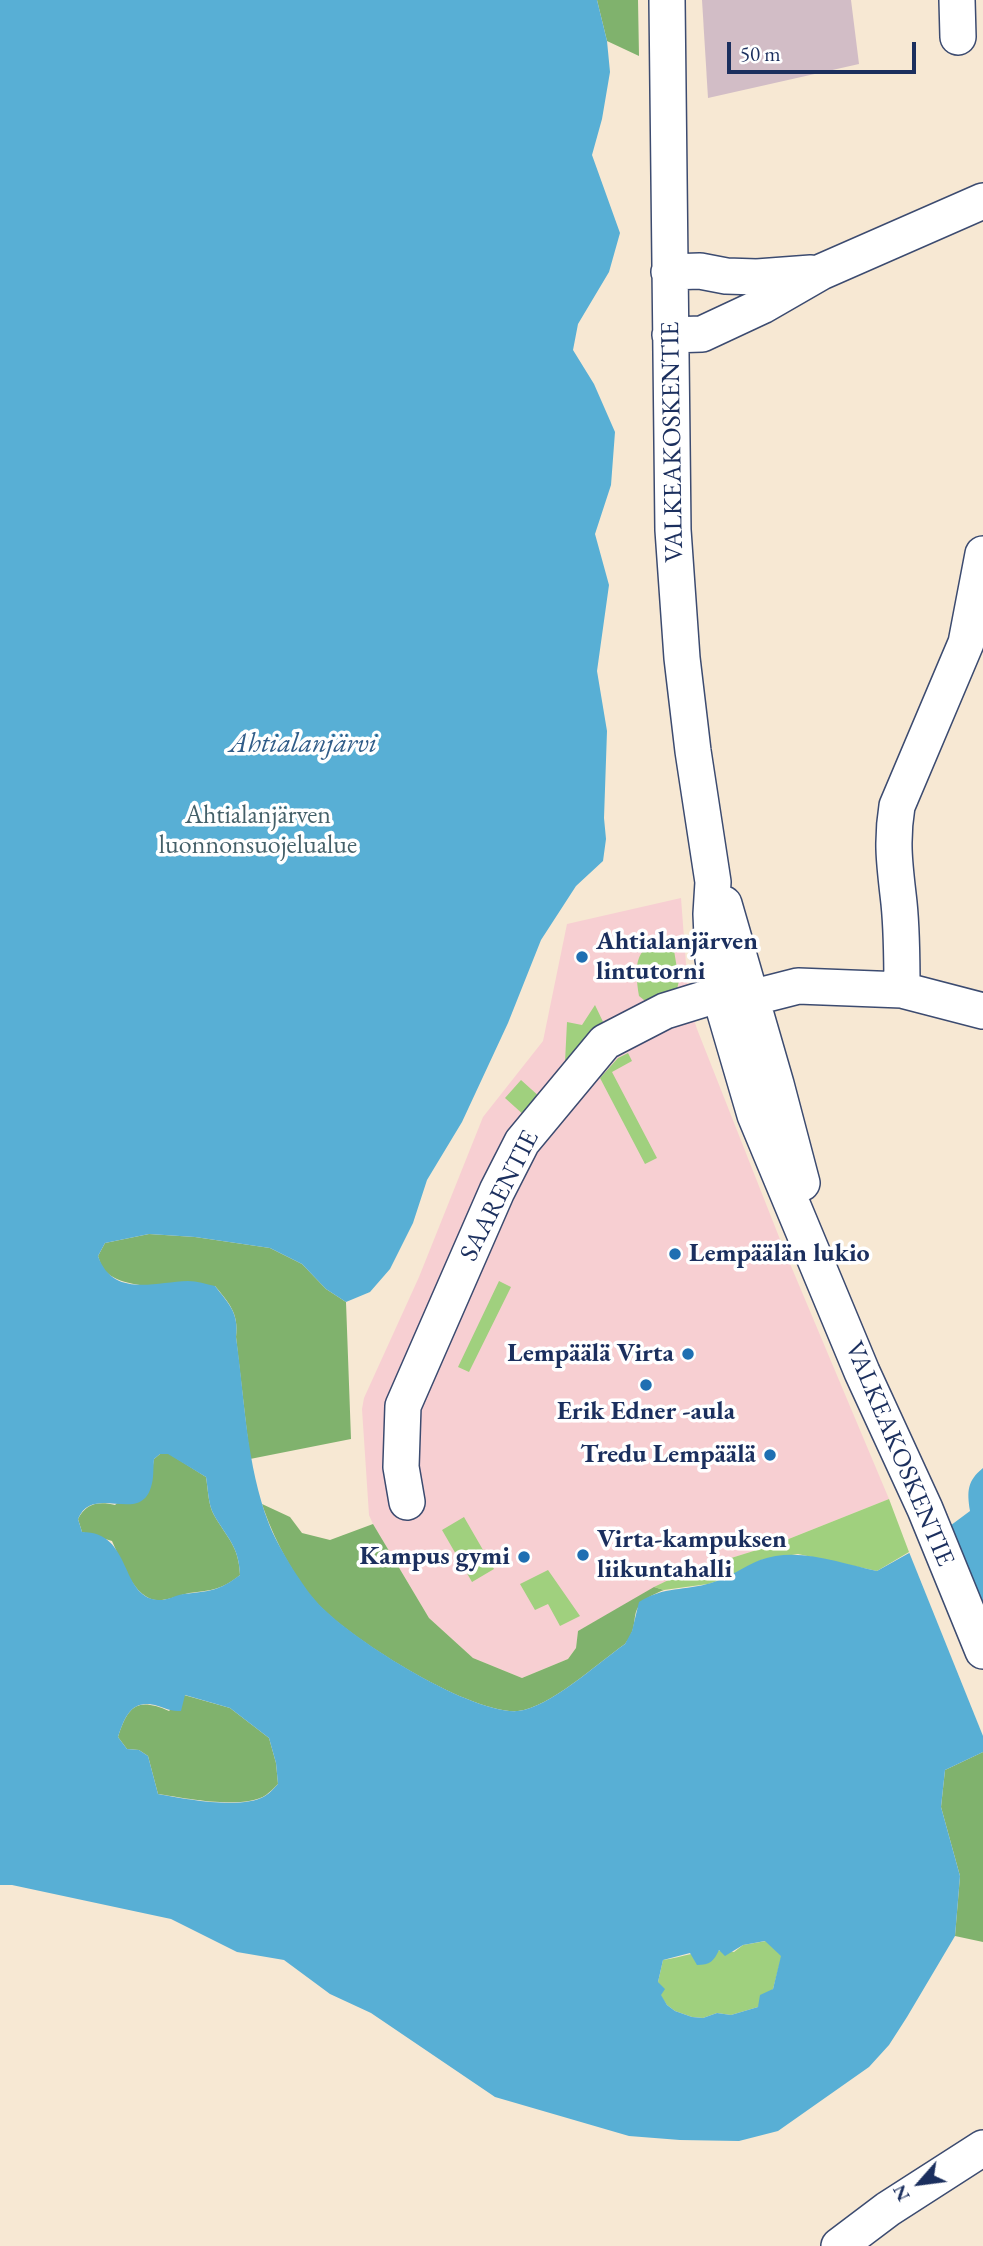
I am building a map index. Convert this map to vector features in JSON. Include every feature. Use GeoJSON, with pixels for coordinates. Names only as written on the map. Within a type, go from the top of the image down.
{"type":"FeatureCollection","features":[{"type":"Feature","properties":{"kind":"street","name":"VALKEAKOSKENTIE"},"geometry":{"type":"LineString","coordinates":[[667,0],[673,530],[682,658],[713,882],[727,908],[736,996],[799,1169],[816,1258],[862,1372],[925,1509],[983,1651]]}},
{"type":"Feature","properties":{"kind":"street"},"geometry":{"type":"LineString","coordinates":[[957,0],[958,37]]}},
{"type":"Feature","properties":{"kind":"street"},"geometry":{"type":"LineString","coordinates":[[670,335],[702,334],[762,306],[821,272],[983,201]]}},
{"type":"Feature","properties":{"kind":"street"},"geometry":{"type":"LineString","coordinates":[[669,272],[700,271],[726,276],[757,277],[821,272]]}},
{"type":"Feature","properties":{"kind":"street"},"geometry":{"type":"LineString","coordinates":[[902,990],[902,946],[893,855],[897,806],[966,643],[983,554]]}},
{"type":"Feature","properties":{"kind":"street","name":"SAARENTIE"},"geometry":{"type":"LineString","coordinates":[[407,1502],[401,1467],[403,1406],[497,1191],[522,1142],[605,1042],[665,1011],[798,986],[902,990],[983,1011]]}},
{"type":"Feature","properties":{"kind":"street"},"geometry":{"type":"LineString","coordinates":[[839,2246],[888,2208],[983,2148]]}},
{"type":"Feature","properties":{"kind":"shaded area"},"geometry":{"type":"Polygon","coordinates":[[[702,0],[851,0],[859,64],[708,98],[702,0]]]}},
{"type":"Feature","properties":{"kind":"shaded area"},"geometry":{"type":"Polygon","coordinates":[[[681,898],[689,1004],[697,1029],[783,1247],[889,1499],[776,1544],[683,1573],[578,1631],[576,1648],[568,1659],[522,1678],[473,1658],[429,1618],[373,1524],[369,1515],[362,1409],[364,1398],[419,1277],[483,1117],[543,1041],[567,924],[681,898]]]}},
{"type":"Feature","properties":{"kind":"green space"},"geometry":{"type":"Polygon","coordinates":[[[597,0],[638,0],[639,56],[607,41],[597,0]]]}},
{"type":"Feature","properties":{"kind":"green space"},"geometry":{"type":"Polygon","coordinates":[[[672,938],[679,981],[676,993],[649,1004],[639,996],[639,957],[650,945],[672,938]]]}},
{"type":"Feature","properties":{"kind":"green space"},"geometry":{"type":"Polygon","coordinates":[[[595,1005],[605,1026],[565,1062],[567,1022],[582,1025],[595,1005]]]}},
{"type":"Feature","properties":{"kind":"green space"},"geometry":{"type":"Polygon","coordinates":[[[628,1053],[632,1061],[612,1072],[657,1158],[645,1164],[600,1078],[618,1058],[628,1053]]]}},
{"type":"Feature","properties":{"kind":"green space"},"geometry":{"type":"Polygon","coordinates":[[[521,1080],[541,1098],[525,1116],[505,1098],[521,1080]]]}},
{"type":"Feature","properties":{"kind":"green space"},"geometry":{"type":"Polygon","coordinates":[[[149,1234],[195,1237],[270,1248],[302,1264],[326,1289],[346,1302],[351,1439],[250,1459],[236,1321],[225,1298],[215,1286],[157,1286],[127,1282],[115,1278],[102,1266],[98,1256],[105,1243],[149,1234]]]}},
{"type":"Feature","properties":{"kind":"green space"},"geometry":{"type":"Polygon","coordinates":[[[499,1281],[511,1287],[469,1372],[458,1367],[499,1281]]]}},
{"type":"Feature","properties":{"kind":"green space"},"geometry":{"type":"Polygon","coordinates":[[[168,1453],[206,1477],[212,1511],[235,1549],[240,1575],[216,1588],[162,1600],[144,1595],[130,1579],[112,1541],[82,1532],[78,1519],[94,1504],[115,1505],[152,1471],[154,1459],[160,1454],[168,1453]]]}},
{"type":"Feature","properties":{"kind":"green space"},"geometry":{"type":"Polygon","coordinates":[[[889,1499],[909,1552],[877,1571],[798,1554],[761,1560],[727,1578],[708,1584],[664,1590],[654,1587],[683,1573],[776,1544],[889,1499]]]}},
{"type":"Feature","properties":{"kind":"green space"},"geometry":{"type":"Polygon","coordinates":[[[262,1504],[290,1517],[302,1533],[330,1540],[373,1524],[429,1618],[473,1658],[522,1678],[568,1659],[576,1648],[578,1631],[654,1587],[664,1590],[642,1602],[631,1635],[625,1644],[573,1684],[530,1708],[518,1711],[497,1709],[471,1701],[410,1671],[380,1653],[331,1616],[315,1601],[291,1567],[262,1504]]]}},
{"type":"Feature","properties":{"kind":"green space"},"geometry":{"type":"Polygon","coordinates":[[[464,1517],[494,1569],[472,1582],[442,1530],[464,1517]]]}},
{"type":"Feature","properties":{"kind":"green space"},"geometry":{"type":"Polygon","coordinates":[[[548,1570],[580,1616],[560,1626],[548,1604],[535,1610],[520,1584],[548,1570]]]}},
{"type":"Feature","properties":{"kind":"green space"},"geometry":{"type":"Polygon","coordinates":[[[184,1695],[230,1708],[269,1738],[278,1784],[266,1795],[243,1802],[213,1802],[158,1794],[148,1756],[139,1750],[127,1749],[118,1737],[126,1718],[135,1707],[149,1705],[169,1711],[184,1695]]]}},
{"type":"Feature","properties":{"kind":"green space"},"geometry":{"type":"Polygon","coordinates":[[[983,1752],[983,1942],[955,1936],[960,1876],[941,1807],[945,1770],[983,1752]]]}},
{"type":"Feature","properties":{"kind":"green space"},"geometry":{"type":"Polygon","coordinates":[[[766,1941],[782,1955],[773,1989],[758,2007],[731,2015],[717,2013],[703,2018],[692,2017],[675,2011],[660,1995],[658,1982],[663,1960],[707,1951],[734,1952],[743,1945],[766,1941]]]}},
{"type":"Feature","properties":{"kind":"water","name":"Ahtialanjärvi"},"geometry":{"type":"Polygon","coordinates":[[[0,0],[597,0],[607,41],[610,72],[602,119],[592,155],[620,233],[609,272],[578,324],[573,350],[594,384],[615,432],[611,485],[595,534],[609,585],[597,671],[607,731],[604,818],[606,839],[603,861],[576,886],[541,940],[508,1023],[462,1122],[427,1180],[413,1223],[390,1269],[370,1292],[346,1302],[326,1289],[302,1264],[270,1248],[195,1237],[149,1234],[105,1243],[98,1256],[105,1269],[124,1283],[149,1285],[188,1281],[215,1286],[232,1309],[236,1321],[247,1432],[261,1501],[273,1533],[297,1575],[316,1601],[332,1616],[381,1653],[471,1701],[497,1709],[518,1711],[530,1708],[573,1684],[625,1644],[632,1631],[639,1602],[657,1593],[711,1583],[774,1556],[818,1557],[877,1571],[927,1543],[970,1511],[969,1487],[983,1468],[983,1752],[945,1770],[941,1807],[960,1876],[955,1936],[889,2045],[869,2067],[778,2131],[739,2141],[680,2140],[629,2136],[495,2097],[371,2013],[330,1994],[284,1960],[237,1952],[171,1919],[12,1885],[0,1885],[0,0]],[[160,1454],[154,1459],[152,1484],[145,1498],[137,1503],[94,1504],[85,1509],[78,1519],[82,1532],[98,1535],[110,1542],[137,1588],[146,1596],[158,1600],[208,1591],[240,1575],[232,1543],[212,1511],[206,1477],[168,1454],[160,1454]],[[185,1695],[181,1711],[149,1704],[136,1707],[127,1716],[118,1737],[127,1749],[139,1750],[148,1756],[158,1794],[213,1802],[242,1802],[265,1796],[278,1784],[269,1738],[230,1708],[185,1695]],[[765,1941],[743,1945],[725,1956],[719,1950],[713,1960],[705,1964],[697,1965],[690,1953],[663,1960],[658,1982],[665,1989],[661,1995],[667,2005],[675,2011],[703,2018],[717,2013],[731,2015],[758,2007],[760,1995],[773,1989],[781,1956],[765,1941]]]}},
{"type":"Feature","properties":{"kind":"pier"},"geometry":{"type":"Polygon","coordinates":[[[947,1528],[983,1610],[983,1736],[909,1552],[947,1528]]]}},
{"type":"Feature","properties":{"kind":"place","name":"Ahtialanjärven lintutorni"},"geometry":{"type":"Point","coordinates":[582,957]}},
{"type":"Feature","properties":{"kind":"place","name":"Lempäälän lukio"},"geometry":{"type":"Point","coordinates":[675,1254]}},
{"type":"Feature","properties":{"kind":"place","name":"Lempäälä Virta"},"geometry":{"type":"Point","coordinates":[688,1354]}},
{"type":"Feature","properties":{"kind":"place","name":"Erik Edner -aula"},"geometry":{"type":"Point","coordinates":[646,1385]}},
{"type":"Feature","properties":{"kind":"place","name":"Tredu Lempäälä"},"geometry":{"type":"Point","coordinates":[770,1455]}},
{"type":"Feature","properties":{"kind":"place","name":"Virta-kampuksen liikuntahalli"},"geometry":{"type":"Point","coordinates":[583,1555]}},
{"type":"Feature","properties":{"kind":"place","name":"Kampus gymi"},"geometry":{"type":"Point","coordinates":[524,1557]}},
{"type":"Feature","properties":{"kind":"park label","name":"Ahtialanjärven luonnonsuojelualue"},"geometry":{"type":"Point","coordinates":[258,831]}}]}
